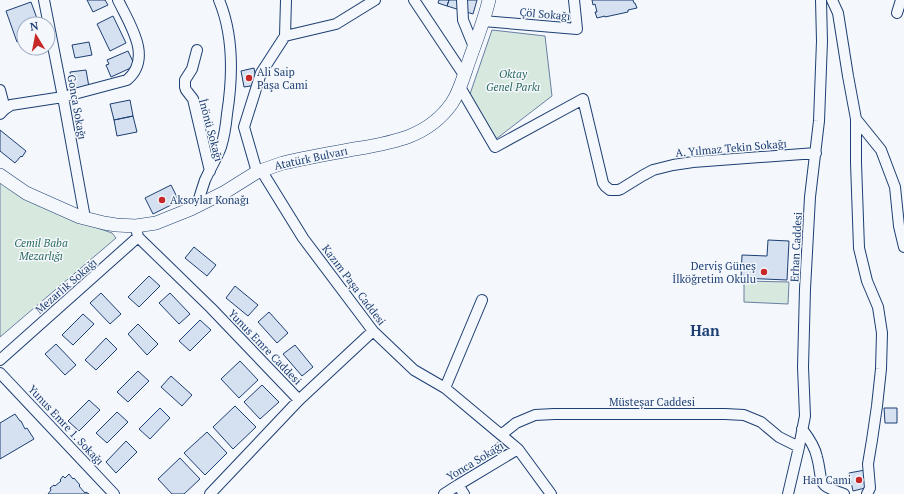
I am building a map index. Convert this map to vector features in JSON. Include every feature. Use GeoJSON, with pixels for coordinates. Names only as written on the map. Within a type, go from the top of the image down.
{"type":"FeatureCollection","features":[{"type":"Feature","properties":{"kind":"main road","name":"Atatürk Bulvarı"},"geometry":{"type":"LineString","coordinates":[[0,175],[26,193],[69,212],[84,218],[116,225],[137,232],[146,225],[165,220],[225,192],[259,171],[283,163],[397,141],[416,134],[434,122],[447,110],[457,95],[489,0]]}},
{"type":"Feature","properties":{"kind":"street","name":"Gonca Sokağı"},"geometry":{"type":"LineString","coordinates":[[44,0],[84,218]]}},
{"type":"Feature","properties":{"kind":"street"},"geometry":{"type":"LineString","coordinates":[[2,112],[11,105],[63,97],[127,80],[131,77],[137,68],[140,58],[138,46],[135,35],[118,0]]}},
{"type":"Feature","properties":{"kind":"street"},"geometry":{"type":"LineString","coordinates":[[197,206],[204,182],[221,147],[226,124],[231,79],[229,40],[224,15],[219,0]]}},
{"type":"Feature","properties":{"kind":"street"},"geometry":{"type":"LineString","coordinates":[[286,0],[285,36],[336,24],[375,0]]}},
{"type":"Feature","properties":{"kind":"street"},"geometry":{"type":"LineString","coordinates":[[414,0],[462,81]]}},
{"type":"Feature","properties":{"kind":"street"},"geometry":{"type":"LineString","coordinates":[[462,0],[463,20],[474,47]]}},
{"type":"Feature","properties":{"kind":"street","name":"Çöl Sokağı"},"geometry":{"type":"LineString","coordinates":[[482,21],[577,29],[574,0]]}},
{"type":"Feature","properties":{"kind":"street","name":"Erhan Caddesi"},"geometry":{"type":"LineString","coordinates":[[788,494],[805,416],[803,367],[805,289],[810,197],[819,121],[822,41],[821,0]]}},
{"type":"Feature","properties":{"kind":"street"},"geometry":{"type":"LineString","coordinates":[[832,0],[838,13],[856,119],[859,248],[867,281],[878,307],[882,333],[879,391],[868,464],[870,488],[867,494]]}},
{"type":"Feature","properties":{"kind":"street"},"geometry":{"type":"LineString","coordinates":[[897,13],[901,0]]}},
{"type":"Feature","properties":{"kind":"street","name":"Kazım Paşa Caddesi"},"geometry":{"type":"LineString","coordinates":[[285,36],[261,74],[244,127],[259,171],[304,238],[373,331],[414,370],[445,388],[518,449],[551,494]]}},
{"type":"Feature","properties":{"kind":"street","name":"İnönü Sokağı"},"geometry":{"type":"LineString","coordinates":[[197,50],[192,69],[185,80],[185,87],[187,94],[192,99],[210,172]]}},
{"type":"Feature","properties":{"kind":"street","name":"A. Yılmaz Tekin Sokağı"},"geometry":{"type":"LineString","coordinates":[[462,81],[496,146],[583,98],[603,183],[607,188],[614,191],[621,189],[653,170],[673,164],[816,152]]}},
{"type":"Feature","properties":{"kind":"street"},"geometry":{"type":"LineString","coordinates":[[0,90],[2,112]]}},
{"type":"Feature","properties":{"kind":"street"},"geometry":{"type":"LineString","coordinates":[[856,119],[881,150],[895,187],[899,226],[904,247]]}},
{"type":"Feature","properties":{"kind":"street","name":"Mezarlık Sokağı"},"geometry":{"type":"LineString","coordinates":[[0,360],[137,232]]}},
{"type":"Feature","properties":{"kind":"street","name":"Yunus Emre Caddesi"},"geometry":{"type":"LineString","coordinates":[[137,232],[300,400],[210,494]]}},
{"type":"Feature","properties":{"kind":"street"},"geometry":{"type":"LineString","coordinates":[[445,388],[482,300]]}},
{"type":"Feature","properties":{"kind":"street"},"geometry":{"type":"LineString","coordinates":[[300,400],[373,331]]}},
{"type":"Feature","properties":{"kind":"street","name":"Yunus Emre 1. Sokağı"},"geometry":{"type":"LineString","coordinates":[[0,373],[114,494]]}},
{"type":"Feature","properties":{"kind":"street","name":"Müsteşar Caddesi"},"geometry":{"type":"LineString","coordinates":[[501,435],[516,423],[535,415],[725,414],[744,415],[761,422],[779,436],[799,447]]}},
{"type":"Feature","properties":{"kind":"street"},"geometry":{"type":"LineString","coordinates":[[802,430],[811,442],[817,457],[822,483],[827,487],[844,494]]}},
{"type":"Feature","properties":{"kind":"street","name":"Yonca Sokağı"},"geometry":{"type":"LineString","coordinates":[[444,494],[518,449]]}},
{"type":"Feature","properties":{"kind":"street"},"geometry":{"type":"LineString","coordinates":[[458,485],[464,494]]}},
{"type":"Feature","properties":{"kind":"green space","name":"Oktay Genel Parkı"},"geometry":{"type":"Polygon","coordinates":[[[492,30],[545,36],[552,96],[496,139],[470,94],[492,30]]]}},
{"type":"Feature","properties":{"kind":"green space","name":"Cemil Baba Mezarlığı"},"geometry":{"type":"Polygon","coordinates":[[[0,183],[61,215],[112,233],[116,238],[0,337],[0,183]]]}},
{"type":"Feature","properties":{"kind":"green space"},"geometry":{"type":"Polygon","coordinates":[[[744,281],[789,282],[788,304],[744,302],[744,281]]]}},
{"type":"Feature","properties":{"kind":"building"},"geometry":{"type":"Polygon","coordinates":[[[87,0],[105,0],[108,5],[93,12],[87,0]]]}},
{"type":"Feature","properties":{"kind":"building"},"geometry":{"type":"Polygon","coordinates":[[[439,0],[449,0],[447,6],[438,3],[439,0]]]}},
{"type":"Feature","properties":{"kind":"building"},"geometry":{"type":"Polygon","coordinates":[[[449,0],[477,0],[473,14],[447,6],[449,0]]]}},
{"type":"Feature","properties":{"kind":"building"},"geometry":{"type":"Polygon","coordinates":[[[592,0],[633,0],[637,8],[628,10],[628,12],[597,18],[595,4],[593,5],[592,0]]]}},
{"type":"Feature","properties":{"kind":"building"},"geometry":{"type":"Polygon","coordinates":[[[31,2],[36,16],[16,16],[16,39],[6,11],[31,2]]]}},
{"type":"Feature","properties":{"kind":"building"},"geometry":{"type":"Polygon","coordinates":[[[113,16],[126,43],[110,51],[97,24],[113,16]]]}},
{"type":"Feature","properties":{"kind":"building"},"geometry":{"type":"Polygon","coordinates":[[[89,42],[92,55],[75,58],[72,45],[89,42]]]}},
{"type":"Feature","properties":{"kind":"building"},"geometry":{"type":"Polygon","coordinates":[[[128,51],[135,66],[111,77],[106,65],[109,64],[107,60],[128,51]]]}},
{"type":"Feature","properties":{"kind":"building","name":"Ali Saip Paşa Cami"},"geometry":{"type":"Polygon","coordinates":[[[254,68],[257,85],[244,87],[241,71],[254,68]]]}},
{"type":"Feature","properties":{"kind":"building"},"geometry":{"type":"Polygon","coordinates":[[[86,70],[89,87],[73,89],[70,72],[86,70]]]}},
{"type":"Feature","properties":{"kind":"building"},"geometry":{"type":"Polygon","coordinates":[[[130,100],[133,116],[114,120],[110,104],[130,100]]]}},
{"type":"Feature","properties":{"kind":"building"},"geometry":{"type":"Polygon","coordinates":[[[133,116],[137,132],[117,136],[114,120],[133,116]]]}},
{"type":"Feature","properties":{"kind":"building"},"geometry":{"type":"Polygon","coordinates":[[[0,130],[26,151],[15,163],[0,151],[0,130]]]}},
{"type":"Feature","properties":{"kind":"building","name":"Aksoylar Konağı"},"geometry":{"type":"Polygon","coordinates":[[[171,185],[179,201],[153,214],[145,198],[171,185]]]}},
{"type":"Feature","properties":{"kind":"building"},"geometry":{"type":"Polygon","coordinates":[[[768,240],[789,241],[787,280],[741,278],[742,255],[767,256],[768,240]]]}},
{"type":"Feature","properties":{"kind":"building"},"geometry":{"type":"Polygon","coordinates":[[[194,247],[216,265],[207,276],[185,258],[194,247]]]}},
{"type":"Feature","properties":{"kind":"building"},"geometry":{"type":"Polygon","coordinates":[[[149,276],[160,286],[139,307],[128,297],[149,276]]]}},
{"type":"Feature","properties":{"kind":"building"},"geometry":{"type":"Polygon","coordinates":[[[235,286],[258,305],[248,316],[226,298],[235,286]]]}},
{"type":"Feature","properties":{"kind":"building"},"geometry":{"type":"Polygon","coordinates":[[[101,293],[121,314],[110,324],[90,303],[101,293]]]}},
{"type":"Feature","properties":{"kind":"building"},"geometry":{"type":"Polygon","coordinates":[[[170,293],[190,314],[179,324],[159,303],[170,293]]]}},
{"type":"Feature","properties":{"kind":"building"},"geometry":{"type":"Polygon","coordinates":[[[269,312],[288,333],[277,343],[258,322],[269,312]]]}},
{"type":"Feature","properties":{"kind":"building"},"geometry":{"type":"Polygon","coordinates":[[[83,314],[94,324],[73,345],[62,335],[83,314]]]}},
{"type":"Feature","properties":{"kind":"building"},"geometry":{"type":"Polygon","coordinates":[[[200,320],[211,330],[190,351],[179,341],[200,320]]]}},
{"type":"Feature","properties":{"kind":"building"},"geometry":{"type":"Polygon","coordinates":[[[138,324],[158,344],[147,355],[128,334],[138,324]]]}},
{"type":"Feature","properties":{"kind":"building"},"geometry":{"type":"Polygon","coordinates":[[[106,338],[117,349],[96,370],[85,360],[106,338]]]}},
{"type":"Feature","properties":{"kind":"building"},"geometry":{"type":"Polygon","coordinates":[[[56,344],[76,365],[65,375],[45,354],[56,344]]]}},
{"type":"Feature","properties":{"kind":"building"},"geometry":{"type":"Polygon","coordinates":[[[295,345],[313,367],[302,376],[283,354],[295,345]]]}},
{"type":"Feature","properties":{"kind":"building"},"geometry":{"type":"Polygon","coordinates":[[[240,361],[258,380],[239,398],[221,379],[240,361]]]}},
{"type":"Feature","properties":{"kind":"building"},"geometry":{"type":"Polygon","coordinates":[[[138,371],[149,381],[128,402],[117,392],[138,371]]]}},
{"type":"Feature","properties":{"kind":"building"},"geometry":{"type":"Polygon","coordinates":[[[171,376],[192,395],[182,406],[161,387],[171,376]]]}},
{"type":"Feature","properties":{"kind":"building"},"geometry":{"type":"Polygon","coordinates":[[[262,385],[279,402],[260,419],[244,402],[262,385]]]}},
{"type":"Feature","properties":{"kind":"building"},"geometry":{"type":"Polygon","coordinates":[[[89,400],[100,410],[79,431],[68,421],[89,400]]]}},
{"type":"Feature","properties":{"kind":"building"},"geometry":{"type":"Polygon","coordinates":[[[235,406],[256,427],[233,449],[213,427],[235,406]]]}},
{"type":"Feature","properties":{"kind":"building"},"geometry":{"type":"Polygon","coordinates":[[[160,408],[170,418],[150,439],[139,429],[160,408]]]}},
{"type":"Feature","properties":{"kind":"building"},"geometry":{"type":"Polygon","coordinates":[[[884,408],[897,408],[897,423],[885,423],[884,408]]]}},
{"type":"Feature","properties":{"kind":"building"},"geometry":{"type":"Polygon","coordinates":[[[117,412],[128,422],[107,443],[96,433],[117,412]]]}},
{"type":"Feature","properties":{"kind":"building"},"geometry":{"type":"Polygon","coordinates":[[[15,414],[34,439],[0,459],[0,423],[15,414]]]}},
{"type":"Feature","properties":{"kind":"building"},"geometry":{"type":"Polygon","coordinates":[[[207,432],[227,453],[205,475],[184,453],[207,432]]]}},
{"type":"Feature","properties":{"kind":"building"},"geometry":{"type":"Polygon","coordinates":[[[126,441],[137,452],[116,473],[106,462],[126,441]]]}},
{"type":"Feature","properties":{"kind":"building"},"geometry":{"type":"Polygon","coordinates":[[[497,442],[506,450],[500,456],[491,448],[497,442]]]}},
{"type":"Feature","properties":{"kind":"building"},"geometry":{"type":"Polygon","coordinates":[[[180,458],[200,479],[184,494],[172,494],[158,479],[180,458]]]}},
{"type":"Feature","properties":{"kind":"building","name":"Han Cami"},"geometry":{"type":"Polygon","coordinates":[[[865,470],[869,487],[853,491],[849,473],[865,470]]]}},
{"type":"Feature","properties":{"kind":"building"},"geometry":{"type":"Polygon","coordinates":[[[69,474],[80,485],[79,486],[85,493],[86,492],[89,494],[48,494],[51,490],[50,488],[61,481],[60,480],[63,476],[65,478],[69,474]]]}},
{"type":"Feature","properties":{"kind":"place","name":"Ali Saip Paşa Cami"},"geometry":{"type":"Point","coordinates":[249,78]}},
{"type":"Feature","properties":{"kind":"place","name":"Aksoylar Konağı"},"geometry":{"type":"Point","coordinates":[162,200]}},
{"type":"Feature","properties":{"kind":"place","name":"Derviş Güneş İlköğretim Okulu"},"geometry":{"type":"Point","coordinates":[764,272]}},
{"type":"Feature","properties":{"kind":"place","name":"Han Cami"},"geometry":{"type":"Point","coordinates":[859,480]}},
{"type":"Feature","properties":{"kind":"district","name":"Han"},"geometry":{"type":"Point","coordinates":[705,330]}}]}
